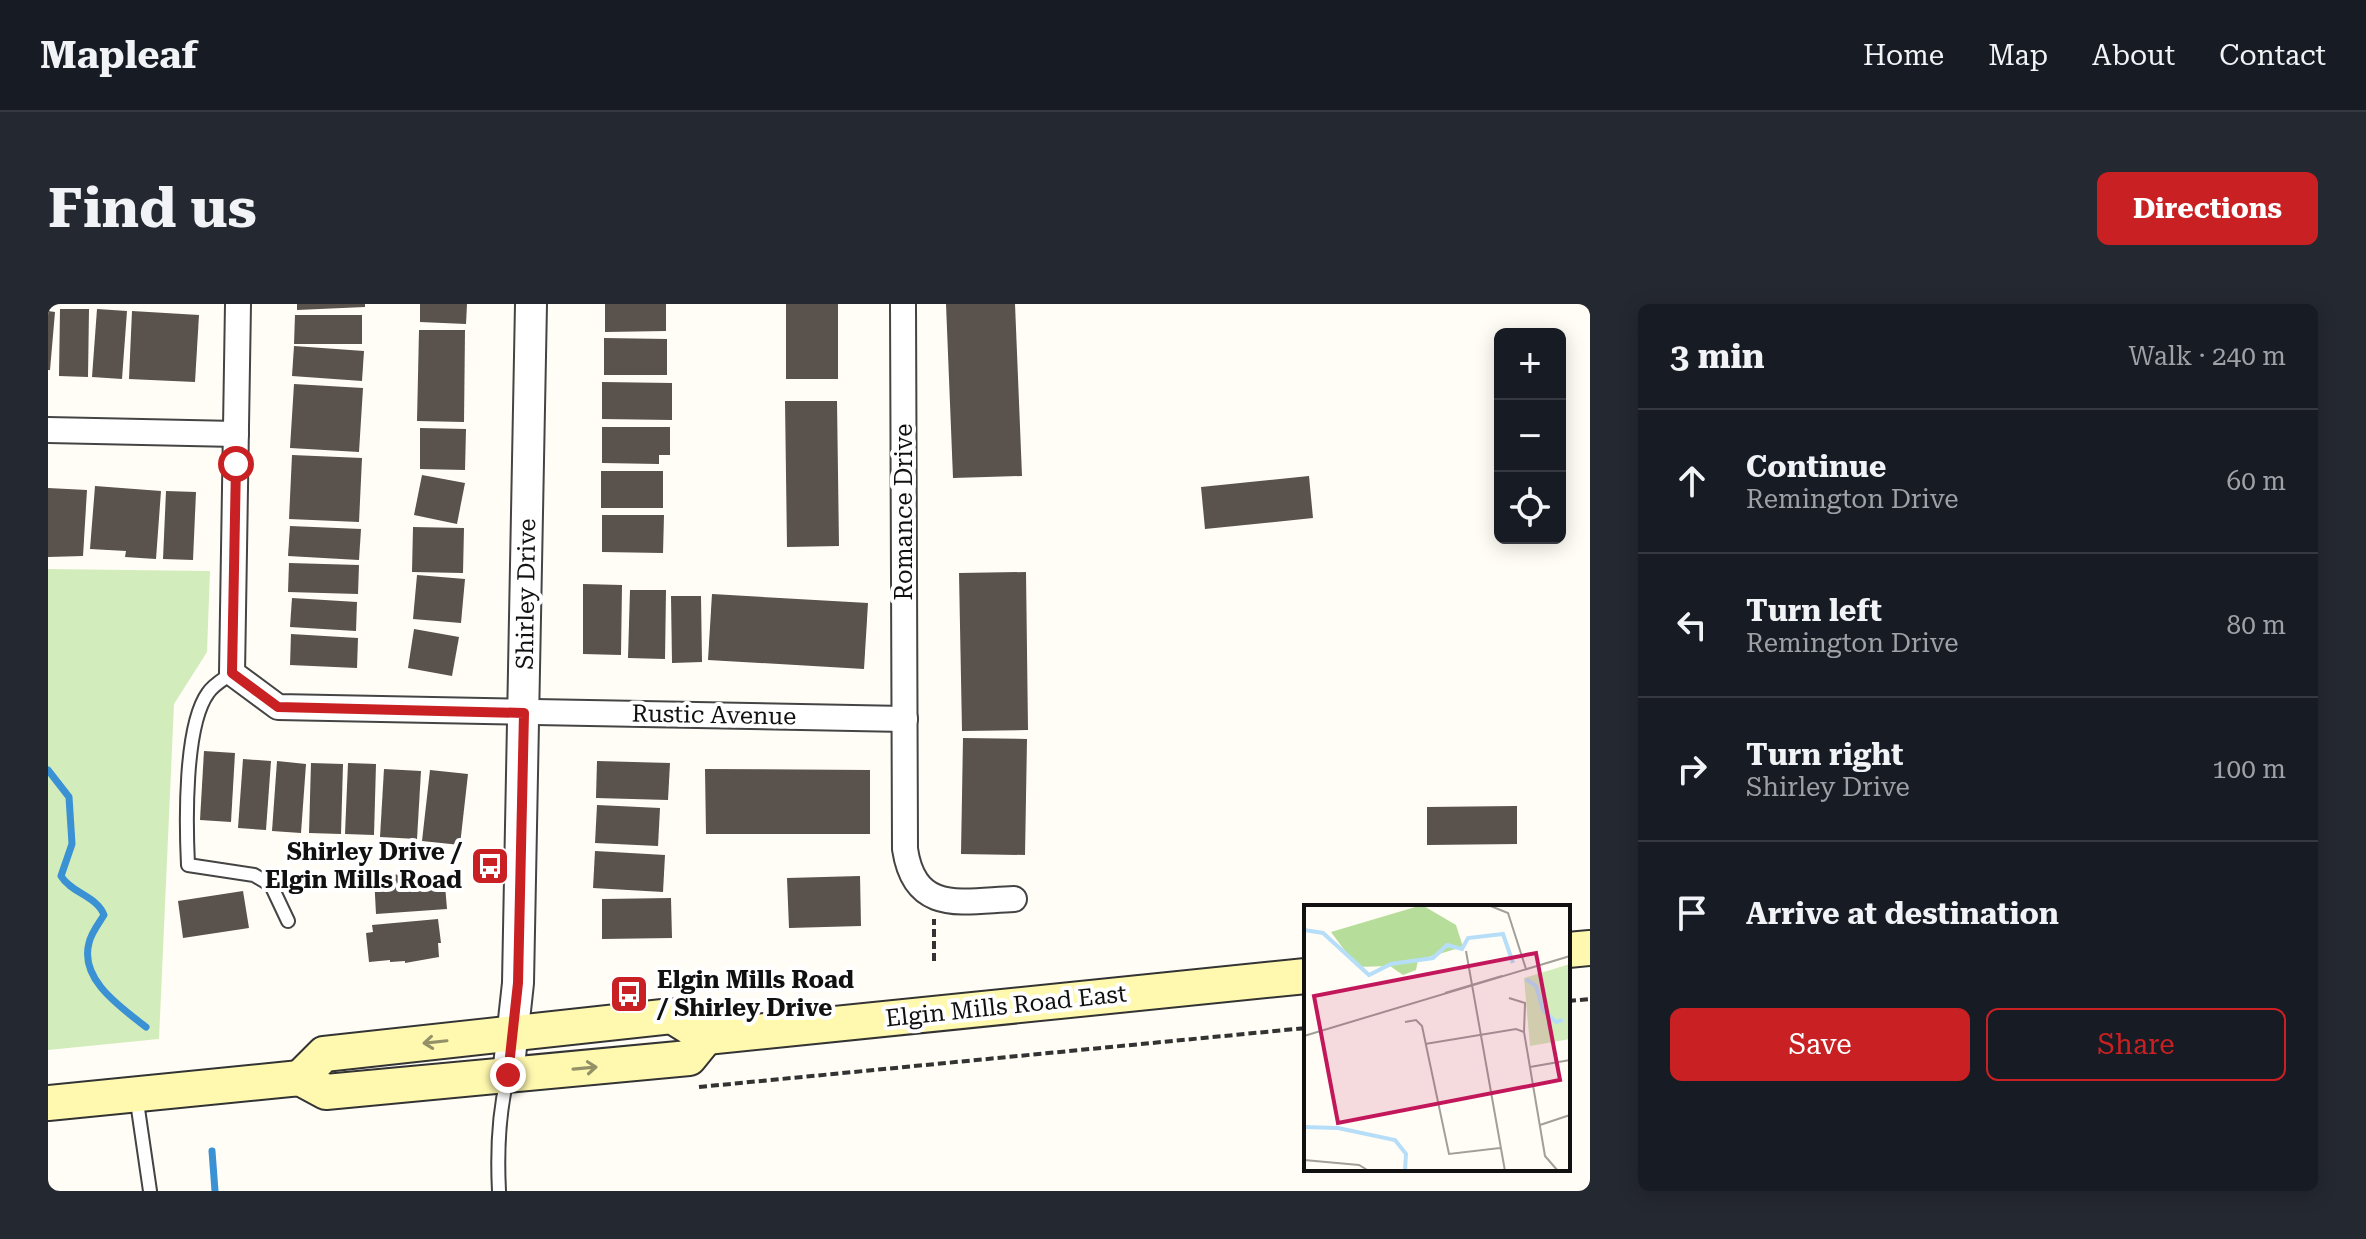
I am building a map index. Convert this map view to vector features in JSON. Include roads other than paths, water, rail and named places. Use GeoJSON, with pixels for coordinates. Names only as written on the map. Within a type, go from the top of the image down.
{"type":"FeatureCollection","features":[{"type":"Feature","properties":{"kind":"main road"},"geometry":{"type":"LineString","coordinates":[[1570,950],[1590,948]]}},
{"type":"Feature","properties":{"kind":"main road","name":"Elgin Mills Road East"},"geometry":{"type":"LineString","coordinates":[[706,1037],[1304,976]]}},
{"type":"Feature","properties":{"kind":"main road"},"geometry":{"type":"LineString","coordinates":[[48,1103],[300,1078],[326,1092],[689,1058],[706,1037],[672,1016],[324,1054],[300,1078]]}},
{"type":"Feature","properties":{"kind":"street"},"geometry":{"type":"LineString","coordinates":[[232,673],[238,304]]}},
{"type":"Feature","properties":{"kind":"street","name":"Shirley Drive"},"geometry":{"type":"LineString","coordinates":[[508,1075],[518,983],[531,304]]}},
{"type":"Feature","properties":{"kind":"street","name":"Romance Drive"},"geometry":{"type":"LineString","coordinates":[[903,304],[905,849],[909,871],[920,889],[948,901],[1014,899]]}},
{"type":"Feature","properties":{"kind":"street"},"geometry":{"type":"LineString","coordinates":[[48,430],[236,434]]}},
{"type":"Feature","properties":{"kind":"street","name":"Rustic Avenue"},"geometry":{"type":"LineString","coordinates":[[232,673],[278,707],[905,719]]}},
{"type":"Feature","properties":{"kind":"lane"},"geometry":{"type":"LineString","coordinates":[[232,673],[208,693],[194,726],[185,822],[188,865],[254,875],[271,885],[288,921]]}},
{"type":"Feature","properties":{"kind":"lane"},"geometry":{"type":"LineString","coordinates":[[499,1191],[496,1149],[500,1107],[508,1075]]}},
{"type":"Feature","properties":{"kind":"lane"},"geometry":{"type":"LineString","coordinates":[[136,1094],[150,1191]]}},
{"type":"Feature","properties":{"kind":"waterway"},"geometry":{"type":"LineString","coordinates":[[48,770],[69,797],[72,844],[61,876],[71,887],[96,903],[104,915],[89,943],[90,969],[105,992],[146,1027]]}},
{"type":"Feature","properties":{"kind":"waterway"},"geometry":{"type":"LineString","coordinates":[[212,1151],[215,1191]]}},
{"type":"Feature","properties":{"kind":"place","name":"Shirley Drive / Elgin Mills Road"},"geometry":{"type":"Point","coordinates":[490,866]}},
{"type":"Feature","properties":{"kind":"place","name":"Elgin Mills Road / Shirley Drive"},"geometry":{"type":"Point","coordinates":[629,994]}}]}
